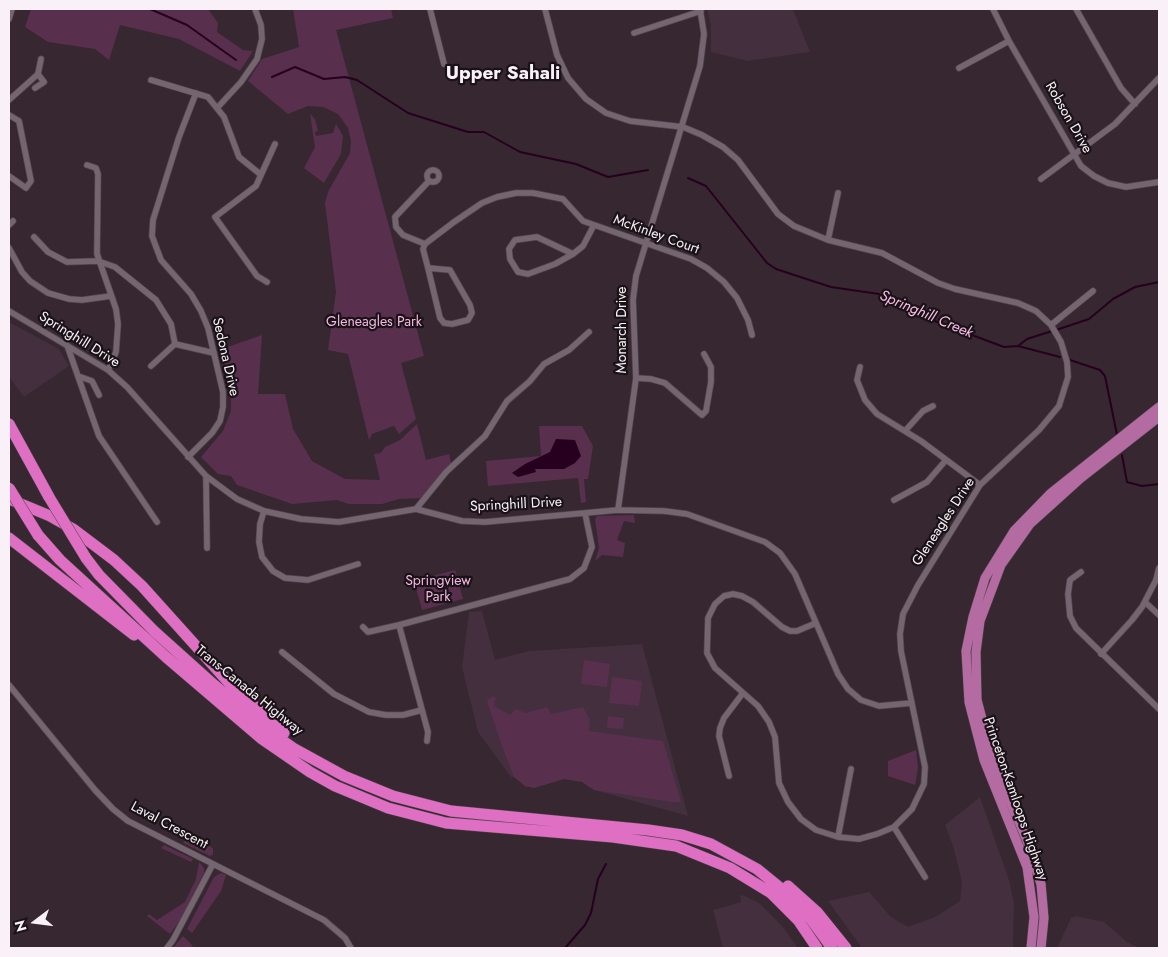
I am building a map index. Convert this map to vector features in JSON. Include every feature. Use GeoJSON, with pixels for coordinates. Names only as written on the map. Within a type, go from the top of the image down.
{"type":"FeatureCollection","features":[{"type":"Feature","properties":{"kind":"highway","name":"Trans-Canada Highway"},"geometry":{"type":"LineString","coordinates":[[9,424],[49,497],[86,558],[100,576],[154,631],[269,731],[318,762],[366,786],[420,805],[483,816],[616,825],[682,835],[711,844],[758,869],[784,891],[810,918],[832,948]]}},
{"type":"Feature","properties":{"kind":"highway","name":"Trans-Canada Highway"},"geometry":{"type":"LineString","coordinates":[[9,488],[38,535],[60,560],[166,657],[262,739],[310,772],[361,798],[414,816],[446,823],[614,837],[676,846],[730,868],[771,892],[798,920],[817,948]]}},
{"type":"Feature","properties":{"kind":"highway"},"geometry":{"type":"LineString","coordinates":[[9,499],[50,516],[74,529],[114,560],[142,586],[231,685],[318,762]]}},
{"type":"Feature","properties":{"kind":"highway"},"geometry":{"type":"LineString","coordinates":[[9,538],[166,657]]}},
{"type":"Feature","properties":{"kind":"highway"},"geometry":{"type":"LineString","coordinates":[[758,869],[792,888],[817,912],[846,948]]}},
{"type":"Feature","properties":{"kind":"highway"},"geometry":{"type":"LineString","coordinates":[[798,920],[812,948]]}},
{"type":"Feature","properties":{"kind":"main road","name":"Princeton-Kamloops Highway"},"geometry":{"type":"LineString","coordinates":[[1030,948],[1033,936],[1033,901],[1027,867],[984,760],[969,702],[966,652],[972,617],[994,561],[1025,518],[1051,493],[1159,407]]}},
{"type":"Feature","properties":{"kind":"main road","name":"Princeton-Kamloops Highway"},"geometry":{"type":"LineString","coordinates":[[1041,948],[1044,918],[1041,884],[1027,841],[994,760],[977,700],[976,652],[980,621],[1001,565],[1025,530],[1075,483],[1159,417]]}},
{"type":"Feature","properties":{"kind":"street"},"geometry":{"type":"LineString","coordinates":[[9,19],[12,9]]}},
{"type":"Feature","properties":{"kind":"street"},"geometry":{"type":"LineString","coordinates":[[218,107],[240,82],[257,58],[262,39],[261,25],[255,9]]}},
{"type":"Feature","properties":{"kind":"street"},"geometry":{"type":"LineString","coordinates":[[430,9],[444,64]]}},
{"type":"Feature","properties":{"kind":"street","name":"Gleneagles Drive"},"geometry":{"type":"LineString","coordinates":[[545,9],[557,56],[568,78],[586,99],[606,113],[630,121],[683,127],[722,147],[738,160],[769,203],[794,226],[828,240],[882,253],[938,283],[955,289],[1018,303],[1036,311],[1051,324],[1061,342],[1067,362],[1066,390],[1059,406],[1038,430],[980,485],[903,614],[900,634],[901,651],[925,767],[924,784],[912,809],[894,827],[859,839],[838,837],[816,830],[801,819],[788,802],[779,783],[775,737],[770,722],[758,706],[715,668],[706,653],[708,618],[718,600],[733,594],[753,602],[782,628],[790,631],[797,631],[816,623]]}},
{"type":"Feature","properties":{"kind":"street","name":"Robson Drive"},"geometry":{"type":"LineString","coordinates":[[993,9],[1074,156],[1094,176],[1108,183],[1126,187],[1159,182]]}},
{"type":"Feature","properties":{"kind":"street"},"geometry":{"type":"LineString","coordinates":[[1076,9],[1121,88],[1135,104]]}},
{"type":"Feature","properties":{"kind":"street"},"geometry":{"type":"LineString","coordinates":[[634,33],[700,10]]}},
{"type":"Feature","properties":{"kind":"street","name":"Monarch Drive"},"geometry":{"type":"LineString","coordinates":[[618,510],[636,378],[633,300],[636,276],[683,127],[702,54],[704,34],[700,10]]}},
{"type":"Feature","properties":{"kind":"street"},"geometry":{"type":"LineString","coordinates":[[959,68],[1009,41]]}},
{"type":"Feature","properties":{"kind":"street"},"geometry":{"type":"LineString","coordinates":[[9,100],[38,74],[41,59]]}},
{"type":"Feature","properties":{"kind":"street"},"geometry":{"type":"LineString","coordinates":[[35,88],[44,82],[38,74]]}},
{"type":"Feature","properties":{"kind":"street"},"geometry":{"type":"LineString","coordinates":[[1041,179],[1116,124],[1159,78]]}},
{"type":"Feature","properties":{"kind":"street"},"geometry":{"type":"LineString","coordinates":[[151,80],[208,98],[218,107],[224,117],[239,158],[260,174]]}},
{"type":"Feature","properties":{"kind":"street","name":"Sedona Drive"},"geometry":{"type":"LineString","coordinates":[[188,457],[212,433],[220,421],[224,407],[223,392],[214,353],[201,311],[191,294],[161,260],[152,236],[153,220],[179,137],[196,93]]}},
{"type":"Feature","properties":{"kind":"street"},"geometry":{"type":"LineString","coordinates":[[9,115],[19,121],[31,180],[26,188],[9,176]]}},
{"type":"Feature","properties":{"kind":"street"},"geometry":{"type":"LineString","coordinates":[[267,282],[257,276],[215,217],[256,186],[275,144]]}},
{"type":"Feature","properties":{"kind":"street"},"geometry":{"type":"LineString","coordinates":[[87,165],[96,168],[98,174],[98,261],[112,296],[118,324],[116,352],[108,370]]}},
{"type":"Feature","properties":{"kind":"street"},"geometry":{"type":"LineString","coordinates":[[428,268],[450,270],[470,305],[472,313],[468,320],[452,324],[444,323],[440,318],[423,249],[425,244],[403,235],[396,227],[395,217],[429,181]]}},
{"type":"Feature","properties":{"kind":"street","name":"McKinley Court"},"geometry":{"type":"LineString","coordinates":[[425,244],[482,203],[516,193],[533,193],[563,200],[583,221],[691,259],[707,268],[724,282],[737,298],[752,335]]}},
{"type":"Feature","properties":{"kind":"street"},"geometry":{"type":"LineString","coordinates":[[828,240],[838,194]]}},
{"type":"Feature","properties":{"kind":"street"},"geometry":{"type":"LineString","coordinates":[[573,254],[566,249],[537,237],[515,240],[509,249],[510,259],[518,272],[528,274],[555,264],[573,254],[583,246],[594,225]]}},
{"type":"Feature","properties":{"kind":"street"},"geometry":{"type":"LineString","coordinates":[[34,237],[48,252],[66,262],[98,261],[115,267],[156,300],[170,324],[175,344]]}},
{"type":"Feature","properties":{"kind":"street"},"geometry":{"type":"LineString","coordinates":[[9,248],[22,272],[34,284],[48,293],[69,300],[112,296]]}},
{"type":"Feature","properties":{"kind":"street"},"geometry":{"type":"LineString","coordinates":[[1051,324],[1093,291]]}},
{"type":"Feature","properties":{"kind":"street","name":"Springhill Drive"},"geometry":{"type":"LineString","coordinates":[[9,312],[108,370],[127,387],[206,476],[237,499],[264,511],[301,519],[339,522],[416,509],[462,520],[485,522],[618,510],[687,514],[765,542],[780,554],[795,574],[838,674],[848,689],[861,700],[879,706],[912,703]]}},
{"type":"Feature","properties":{"kind":"street"},"geometry":{"type":"LineString","coordinates":[[416,509],[446,472],[485,436],[507,401],[530,381],[544,364],[569,350],[589,332]]}},
{"type":"Feature","properties":{"kind":"street"},"geometry":{"type":"LineString","coordinates":[[175,344],[214,353]]}},
{"type":"Feature","properties":{"kind":"street"},"geometry":{"type":"LineString","coordinates":[[151,366],[175,344]]}},
{"type":"Feature","properties":{"kind":"street"},"geometry":{"type":"LineString","coordinates":[[67,345],[100,436],[157,522]]}},
{"type":"Feature","properties":{"kind":"street"},"geometry":{"type":"LineString","coordinates":[[636,378],[651,379],[665,384],[702,415],[706,410],[711,382],[711,367],[704,354]]}},
{"type":"Feature","properties":{"kind":"street"},"geometry":{"type":"LineString","coordinates":[[860,367],[858,380],[865,400],[877,414],[905,430],[980,485]]}},
{"type":"Feature","properties":{"kind":"street"},"geometry":{"type":"LineString","coordinates":[[78,376],[92,381],[99,395]]}},
{"type":"Feature","properties":{"kind":"street"},"geometry":{"type":"LineString","coordinates":[[905,430],[923,412],[933,406]]}},
{"type":"Feature","properties":{"kind":"street"},"geometry":{"type":"LineString","coordinates":[[894,500],[927,482],[946,460]]}},
{"type":"Feature","properties":{"kind":"street"},"geometry":{"type":"LineString","coordinates":[[206,476],[207,548]]}},
{"type":"Feature","properties":{"kind":"street"},"geometry":{"type":"LineString","coordinates":[[264,511],[260,524],[259,542],[262,557],[272,571],[279,575],[297,581],[308,580],[358,564]]}},
{"type":"Feature","properties":{"kind":"street"},"geometry":{"type":"LineString","coordinates":[[362,627],[368,632],[399,625],[570,579],[584,568],[592,547],[585,513]]}},
{"type":"Feature","properties":{"kind":"street"},"geometry":{"type":"LineString","coordinates":[[1101,654],[1132,620],[1145,602],[1159,568]]}},
{"type":"Feature","properties":{"kind":"street"},"geometry":{"type":"LineString","coordinates":[[1081,572],[1070,580],[1068,594],[1070,616],[1084,637],[1159,710]]}},
{"type":"Feature","properties":{"kind":"street"},"geometry":{"type":"LineString","coordinates":[[1145,602],[1159,615]]}},
{"type":"Feature","properties":{"kind":"street"},"geometry":{"type":"LineString","coordinates":[[399,625],[428,732],[427,741]]}},
{"type":"Feature","properties":{"kind":"street"},"geometry":{"type":"LineString","coordinates":[[282,652],[334,694],[369,712],[403,715],[422,710]]}},
{"type":"Feature","properties":{"kind":"street","name":"Laval Crescent"},"geometry":{"type":"LineString","coordinates":[[9,685],[113,809],[128,821],[324,920],[345,938],[351,948]]}},
{"type":"Feature","properties":{"kind":"street"},"geometry":{"type":"LineString","coordinates":[[729,776],[719,736],[720,728],[724,718],[743,693]]}},
{"type":"Feature","properties":{"kind":"street"},"geometry":{"type":"LineString","coordinates":[[838,837],[851,769]]}},
{"type":"Feature","properties":{"kind":"street"},"geometry":{"type":"LineString","coordinates":[[894,827],[925,877]]}},
{"type":"Feature","properties":{"kind":"street"},"geometry":{"type":"LineString","coordinates":[[166,948],[173,940],[213,864]]}},
{"type":"Feature","properties":{"kind":"shaded area"},"geometry":{"type":"Polygon","coordinates":[[[707,9],[793,9],[810,52],[747,61],[711,52],[711,26],[707,9]]]}},
{"type":"Feature","properties":{"kind":"shaded area"},"geometry":{"type":"Polygon","coordinates":[[[9,322],[59,349],[69,366],[24,397],[9,377],[9,322]]]}},
{"type":"Feature","properties":{"kind":"shaded area"},"geometry":{"type":"Polygon","coordinates":[[[556,439],[575,440],[581,456],[575,463],[564,469],[535,469],[536,472],[518,477],[512,473],[525,464],[550,452],[556,439]]]}},
{"type":"Feature","properties":{"kind":"shaded area"},"geometry":{"type":"Polygon","coordinates":[[[482,611],[495,660],[529,651],[642,644],[688,816],[594,790],[582,782],[564,779],[534,788],[525,786],[514,777],[511,777],[478,732],[462,667],[469,612],[482,611]]]}},
{"type":"Feature","properties":{"kind":"shaded area"},"geometry":{"type":"Polygon","coordinates":[[[980,797],[1009,880],[1014,903],[1013,948],[862,948],[828,901],[869,892],[891,917],[908,927],[935,917],[960,901],[962,882],[953,846],[945,825],[980,797]]]}},
{"type":"Feature","properties":{"kind":"shaded area"},"geometry":{"type":"Polygon","coordinates":[[[743,895],[759,903],[782,926],[798,948],[723,948],[713,910],[741,902],[740,896],[743,895]]]}},
{"type":"Feature","properties":{"kind":"shaded area"},"geometry":{"type":"Polygon","coordinates":[[[1076,916],[1104,922],[1127,942],[1139,948],[1057,948],[1071,918],[1076,916]]]}},
{"type":"Feature","properties":{"kind":"green space"},"geometry":{"type":"Polygon","coordinates":[[[31,9],[208,9],[218,23],[217,32],[243,50],[253,51],[240,71],[179,39],[120,25],[109,60],[95,49],[48,42],[25,27],[31,9]]]}},
{"type":"Feature","properties":{"kind":"green space","name":"Gleneagles Park"},"geometry":{"type":"Polygon","coordinates":[[[293,9],[391,9],[393,18],[336,30],[424,356],[401,363],[416,419],[399,434],[394,426],[372,434],[369,440],[348,354],[328,350],[336,292],[325,203],[328,192],[350,153],[351,141],[348,128],[338,114],[323,107],[308,106],[288,114],[248,81],[262,59],[299,47],[293,9]]]}},
{"type":"Feature","properties":{"kind":"green space"},"geometry":{"type":"Polygon","coordinates":[[[310,114],[315,119],[318,131],[315,132],[316,136],[333,133],[336,124],[343,136],[341,154],[324,183],[304,168],[315,147],[310,114]]]}},
{"type":"Feature","properties":{"kind":"green space"},"geometry":{"type":"Polygon","coordinates":[[[262,335],[258,394],[285,394],[293,429],[312,461],[345,479],[380,480],[374,454],[381,453],[385,447],[400,440],[417,424],[426,460],[449,454],[452,467],[425,498],[399,499],[382,504],[349,504],[337,500],[292,504],[237,485],[231,476],[218,474],[201,457],[223,431],[231,411],[231,392],[222,349],[262,335]]]}},
{"type":"Feature","properties":{"kind":"green space"},"geometry":{"type":"Polygon","coordinates":[[[539,426],[582,426],[593,446],[588,479],[584,479],[586,502],[581,503],[578,478],[488,486],[486,461],[541,456],[539,426]]]}},
{"type":"Feature","properties":{"kind":"green space"},"geometry":{"type":"Polygon","coordinates":[[[634,515],[635,523],[624,521],[617,540],[625,543],[623,557],[602,555],[595,561],[599,548],[595,519],[597,516],[634,515]]]}},
{"type":"Feature","properties":{"kind":"green space","name":"Springview Park"},"geometry":{"type":"Polygon","coordinates":[[[455,570],[463,599],[422,610],[414,581],[455,570]]]}},
{"type":"Feature","properties":{"kind":"green space"},"geometry":{"type":"Polygon","coordinates":[[[584,660],[610,664],[607,687],[581,684],[584,660]]]}},
{"type":"Feature","properties":{"kind":"green space"},"geometry":{"type":"Polygon","coordinates":[[[612,677],[642,681],[639,706],[609,703],[612,677]]]}},
{"type":"Feature","properties":{"kind":"green space"},"geometry":{"type":"Polygon","coordinates":[[[492,696],[496,698],[494,706],[510,715],[516,709],[526,713],[547,707],[551,714],[583,707],[590,720],[589,731],[663,741],[681,802],[594,790],[582,782],[564,779],[534,788],[525,786],[514,777],[502,746],[487,701],[492,696]]]}},
{"type":"Feature","properties":{"kind":"green space"},"geometry":{"type":"Polygon","coordinates":[[[608,716],[624,718],[623,729],[607,728],[608,716]]]}},
{"type":"Feature","properties":{"kind":"green space"},"geometry":{"type":"Polygon","coordinates":[[[916,750],[918,768],[915,785],[888,776],[888,761],[916,750]]]}},
{"type":"Feature","properties":{"kind":"green space"},"geometry":{"type":"Polygon","coordinates":[[[188,834],[213,848],[213,855],[210,856],[183,843],[188,834]]]}},
{"type":"Feature","properties":{"kind":"green space"},"geometry":{"type":"Polygon","coordinates":[[[164,845],[193,859],[191,862],[161,848],[164,845]]]}},
{"type":"Feature","properties":{"kind":"green space"},"geometry":{"type":"Polygon","coordinates":[[[199,862],[204,868],[204,873],[180,920],[170,934],[147,916],[149,914],[157,920],[185,902],[196,879],[199,862]]]}},
{"type":"Feature","properties":{"kind":"green space"},"geometry":{"type":"Polygon","coordinates":[[[221,873],[226,875],[221,891],[192,933],[187,929],[214,877],[221,873]]]}},
{"type":"Feature","properties":{"kind":"green space"},"geometry":{"type":"Polygon","coordinates":[[[183,936],[193,946],[190,948],[173,948],[183,936]]]}},
{"type":"Feature","properties":{"kind":"waterway","name":"Springhill Creek"},"geometry":{"type":"LineString","coordinates":[[150,9],[187,25],[236,60]]}},
{"type":"Feature","properties":{"kind":"waterway","name":"Springhill Creek"},"geometry":{"type":"LineString","coordinates":[[272,77],[295,67],[324,79],[345,77],[357,80],[408,113],[468,132],[484,132],[520,152],[576,164],[608,177],[648,170]]}},
{"type":"Feature","properties":{"kind":"waterway","name":"Springhill Creek"},"geometry":{"type":"LineString","coordinates":[[688,178],[706,186],[767,263],[776,269],[831,287],[879,294],[908,311],[1004,347],[1018,346],[1027,339],[1052,331]]}},
{"type":"Feature","properties":{"kind":"waterway","name":"Springhill Creek"},"geometry":{"type":"LineString","coordinates":[[1056,330],[1089,319],[1113,299],[1135,287],[1159,282]]}},
{"type":"Feature","properties":{"kind":"waterway"},"geometry":{"type":"LineString","coordinates":[[1018,346],[1060,357]]}},
{"type":"Feature","properties":{"kind":"waterway"},"geometry":{"type":"LineString","coordinates":[[1067,359],[1100,370],[1105,376],[1117,435]]}},
{"type":"Feature","properties":{"kind":"waterway","name":"Springhill Creek"},"geometry":{"type":"LineString","coordinates":[[1122,455],[1127,482],[1142,486],[1159,484]]}},
{"type":"Feature","properties":{"kind":"waterway"},"geometry":{"type":"LineString","coordinates":[[565,948],[585,925],[591,913],[598,879],[606,864]]}},
{"type":"Feature","properties":{"kind":"district","name":"Upper Sahali"},"geometry":{"type":"Point","coordinates":[503,74]}}]}
